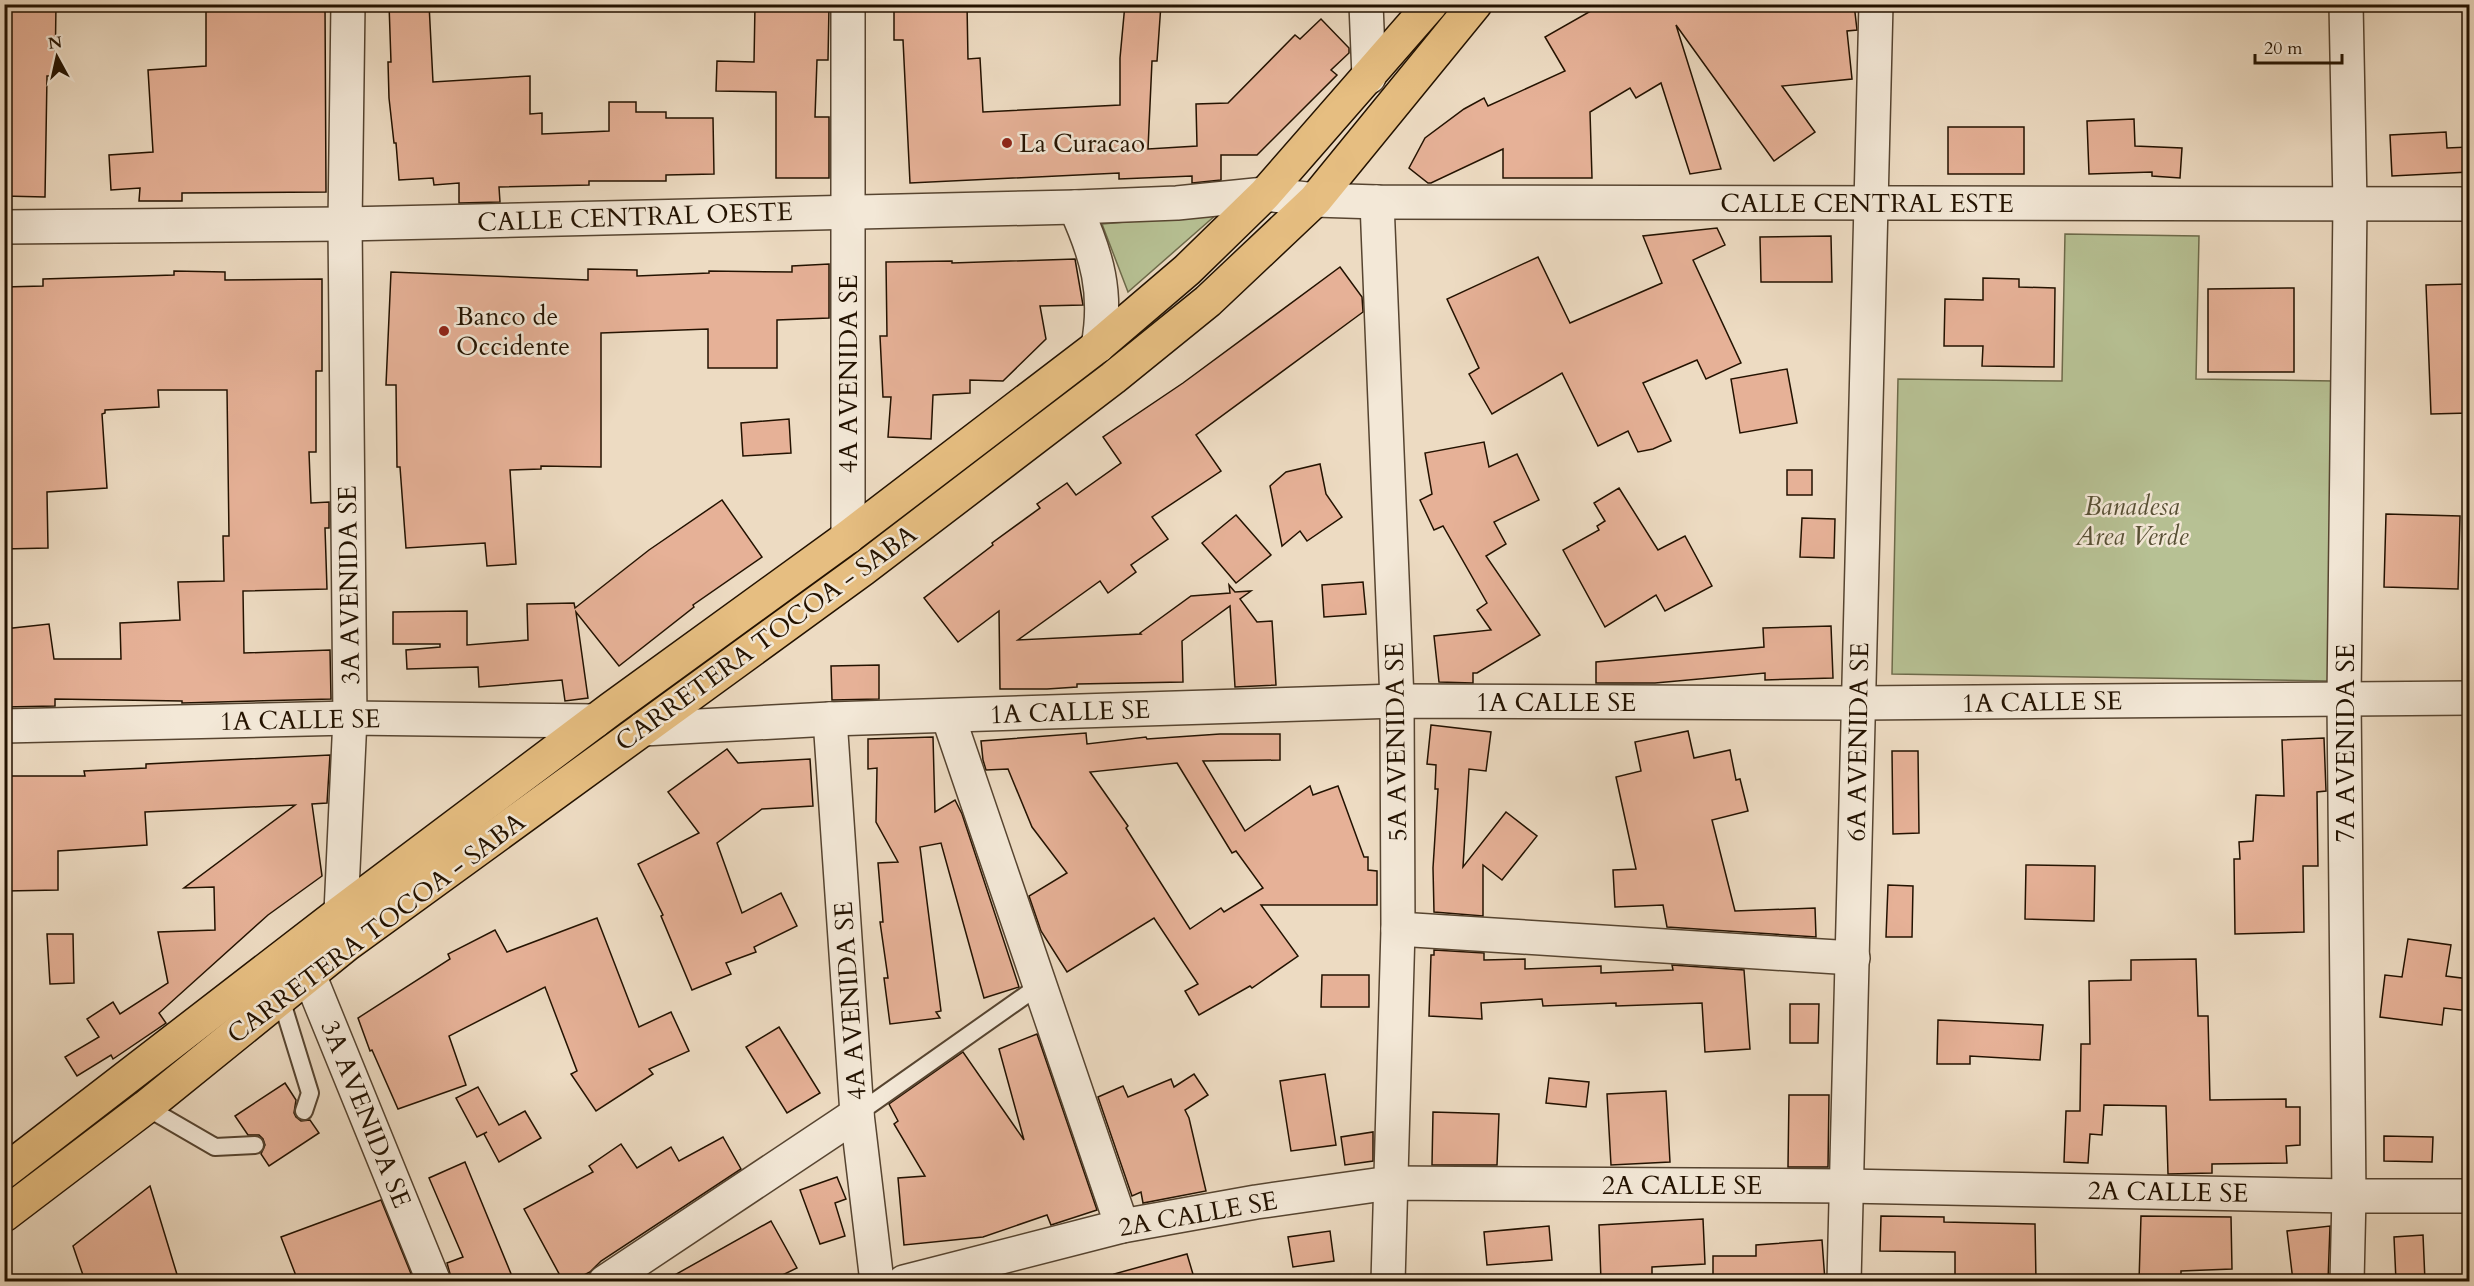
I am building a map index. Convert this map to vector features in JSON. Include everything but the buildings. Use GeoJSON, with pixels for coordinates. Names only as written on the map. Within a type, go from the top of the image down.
{"type":"FeatureCollection","features":[{"type":"Feature","properties":{"kind":"main road","name":"CARRETERA TOCOA - SABA"},"geometry":{"type":"LineString","coordinates":[[4,1215],[146,1107],[281,999],[304,961],[342,912],[595,721],[848,537],[1098,346],[1187,270],[1265,194],[1431,4]]}},
{"type":"Feature","properties":{"kind":"main road","name":"CARRETERA TOCOA - SABA"},"geometry":{"type":"LineString","coordinates":[[4,1172],[304,961],[346,945],[863,569],[1113,378],[1208,301],[1315,200],[1475,4]]}},
{"type":"Feature","properties":{"kind":"street","name":"3A AVENIDA SE"},"geometry":{"type":"LineString","coordinates":[[346,945],[342,912],[350,718],[345,225],[348,4]]}},
{"type":"Feature","properties":{"kind":"street","name":"4A AVENIDA SE"},"geometry":{"type":"LineString","coordinates":[[848,4],[848,537]]}},
{"type":"Feature","properties":{"kind":"street"},"geometry":{"type":"LineString","coordinates":[[1366,4],[1369,77]]}},
{"type":"Feature","properties":{"kind":"street","name":"6A AVENIDA SE"},"geometry":{"type":"LineString","coordinates":[[1844,1281],[1854,958],[1876,4]]}},
{"type":"Feature","properties":{"kind":"street","name":"7A AVENIDA SE"},"geometry":{"type":"LineString","coordinates":[[2346,4],[2350,204],[2344,699],[2348,1281]]}},
{"type":"Feature","properties":{"kind":"street","name":"CALLE CENTRAL OESTE"},"geometry":{"type":"LineString","coordinates":[[4,227],[345,225],[1075,207],[1177,203],[1265,194]]}},
{"type":"Feature","properties":{"kind":"street","name":"CALLE CENTRAL ESTE"},"geometry":{"type":"LineString","coordinates":[[1265,194],[1315,200],[1377,202],[2469,204]]}},
{"type":"Feature","properties":{"kind":"street","name":"5A AVENIDA SE"},"geometry":{"type":"LineString","coordinates":[[1377,202],[1397,701],[1398,929],[1388,1281]]}},
{"type":"Feature","properties":{"kind":"street"},"geometry":{"type":"LineString","coordinates":[[1075,207],[1091,243],[1101,281],[1103,320],[1098,346]]}},
{"type":"Feature","properties":{"kind":"street","name":"1A CALLE SE"},"geometry":{"type":"LineString","coordinates":[[643,729],[830,719],[1397,701],[1859,703],[2469,698]]}},
{"type":"Feature","properties":{"kind":"street"},"geometry":{"type":"LineString","coordinates":[[948,716],[1122,1226]]}},
{"type":"Feature","properties":{"kind":"street","name":"1A CALLE SE"},"geometry":{"type":"LineString","coordinates":[[4,726],[350,718],[595,721]]}},
{"type":"Feature","properties":{"kind":"street","name":"4A AVENIDA SE"},"geometry":{"type":"LineString","coordinates":[[830,719],[857,1114],[877,1281]]}},
{"type":"Feature","properties":{"kind":"street"},"geometry":{"type":"LineString","coordinates":[[1398,929],[1854,958]]}},
{"type":"Feature","properties":{"kind":"street","name":"3A AVENIDA SE"},"geometry":{"type":"LineString","coordinates":[[304,961],[434,1281]]}},
{"type":"Feature","properties":{"kind":"street"},"geometry":{"type":"LineString","coordinates":[[605,1281],[857,1114]]}},
{"type":"Feature","properties":{"kind":"street","name":"2A CALLE SE"},"geometry":{"type":"LineString","coordinates":[[904,1281],[1122,1226],[1256,1202],[1390,1183],[1846,1186],[2349,1196],[2469,1196]]}},
{"type":"Feature","properties":{"kind":"lane"},"geometry":{"type":"LineString","coordinates":[[857,1114],[1040,985]]}},
{"type":"Feature","properties":{"kind":"lane"},"geometry":{"type":"LineString","coordinates":[[281,999],[310,1093],[304,1111]]}},
{"type":"Feature","properties":{"kind":"lane"},"geometry":{"type":"LineString","coordinates":[[146,1107],[215,1147],[255,1145]]}},
{"type":"Feature","properties":{"kind":"green space"},"geometry":{"type":"Polygon","coordinates":[[[1217,214],[1128,292],[1102,224],[1217,214]]]}},
{"type":"Feature","properties":{"kind":"green space","name":"Banadesa Area Verde"},"geometry":{"type":"Polygon","coordinates":[[[2065,234],[2199,236],[2196,379],[2334,381],[2329,681],[1892,674],[1898,379],[2062,381],[2065,234]]]}},
{"type":"Feature","properties":{"kind":"place","name":"La Curacao"},"geometry":{"type":"Point","coordinates":[1007,143]}},
{"type":"Feature","properties":{"kind":"place","name":"Banco de Occidente"},"geometry":{"type":"Point","coordinates":[444,331]}}]}
